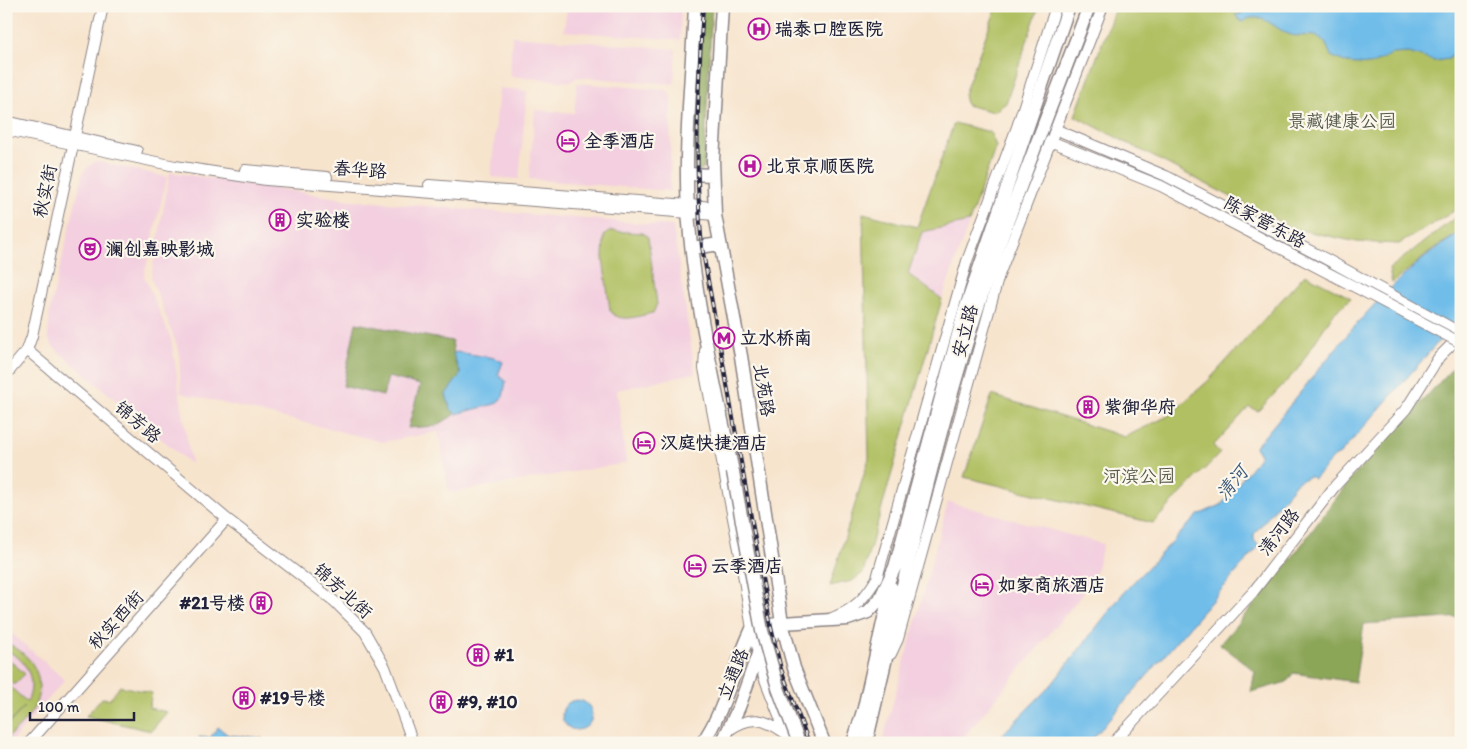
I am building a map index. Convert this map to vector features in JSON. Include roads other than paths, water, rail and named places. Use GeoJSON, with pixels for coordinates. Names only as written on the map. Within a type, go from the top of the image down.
{"type":"FeatureCollection","features":[{"type":"Feature","properties":{"kind":"main road"},"geometry":{"type":"LineString","coordinates":[[695,6],[688,174],[688,209],[692,248],[706,343],[733,472],[762,632],[778,688],[799,743]]}},
{"type":"Feature","properties":{"kind":"main road","name":"北苑路"},"geometry":{"type":"LineString","coordinates":[[722,6],[713,175],[715,211],[741,356],[782,623],[794,668],[824,743]]}},
{"type":"Feature","properties":{"kind":"main road","name":"安立路"},"geometry":{"type":"LineString","coordinates":[[853,743],[883,627],[895,567],[969,296],[1069,6]]}},
{"type":"Feature","properties":{"kind":"main road","name":"安立路"},"geometry":{"type":"LineString","coordinates":[[866,743],[939,444],[974,320],[1007,223],[1089,6]]}},
{"type":"Feature","properties":{"kind":"main road"},"geometry":{"type":"LineString","coordinates":[[688,174],[713,175]]}},
{"type":"Feature","properties":{"kind":"main road"},"geometry":{"type":"LineString","coordinates":[[692,248],[720,244]]}},
{"type":"Feature","properties":{"kind":"main road","name":"安立路"},"geometry":{"type":"LineString","coordinates":[[752,629],[782,623],[848,619],[868,612],[880,600],[895,567]]}},
{"type":"Feature","properties":{"kind":"main road","name":"立通路"},"geometry":{"type":"LineString","coordinates":[[722,743],[758,654],[782,623]]}},
{"type":"Feature","properties":{"kind":"main road","name":"立通路"},"geometry":{"type":"LineString","coordinates":[[702,743],[725,697],[741,652],[752,629]]}},
{"type":"Feature","properties":{"kind":"street","name":"秋实街"},"geometry":{"type":"LineString","coordinates":[[6,375],[27,350],[32,336],[72,141],[103,6]]}},
{"type":"Feature","properties":{"kind":"street","name":"安立路"},"geometry":{"type":"LineString","coordinates":[[829,619],[849,612],[866,598],[877,578],[967,262],[1017,127],[1056,6]]}},
{"type":"Feature","properties":{"kind":"street","name":"安立路"},"geometry":{"type":"LineString","coordinates":[[883,671],[898,639],[999,275],[1103,6]]}},
{"type":"Feature","properties":{"kind":"street","name":"春华路"},"geometry":{"type":"LineString","coordinates":[[6,121],[72,141],[175,166],[266,180],[715,211]]}},
{"type":"Feature","properties":{"kind":"street","name":"陈家营东路"},"geometry":{"type":"LineString","coordinates":[[1055,129],[1166,176],[1360,284],[1461,343]]}},
{"type":"Feature","properties":{"kind":"street","name":"春华路"},"geometry":{"type":"LineString","coordinates":[[6,130],[72,141]]}},
{"type":"Feature","properties":{"kind":"street","name":"陈家营东路"},"geometry":{"type":"LineString","coordinates":[[1050,141],[1161,186],[1461,334]]}},
{"type":"Feature","properties":{"kind":"street","name":"清河路"},"geometry":{"type":"LineString","coordinates":[[1113,743],[1253,592],[1335,486],[1406,409],[1439,357],[1461,334]]}},
{"type":"Feature","properties":{"kind":"street"},"geometry":{"type":"LineString","coordinates":[[706,343],[704,368],[740,549],[752,629],[764,677],[788,738]]}},
{"type":"Feature","properties":{"kind":"street","name":"锦芳路"},"geometry":{"type":"LineString","coordinates":[[27,350],[227,519]]}},
{"type":"Feature","properties":{"kind":"street","name":"秋实西街"},"geometry":{"type":"LineString","coordinates":[[29,743],[227,519]]}},
{"type":"Feature","properties":{"kind":"street","name":"锦芳北街"},"geometry":{"type":"LineString","coordinates":[[227,519],[334,601],[365,632],[385,667],[413,743]]}},
{"type":"Feature","properties":{"kind":"street"},"geometry":{"type":"LineString","coordinates":[[728,730],[743,720],[766,721],[788,738]]}},
{"type":"Feature","properties":{"kind":"water"},"geometry":{"type":"Polygon","coordinates":[[[1244,6],[1461,6],[1460,43],[1449,59],[1434,61],[1409,53],[1392,54],[1370,65],[1347,63],[1331,56],[1325,42],[1321,38],[1291,35],[1261,19],[1255,18],[1242,22],[1235,15],[1241,14],[1244,6]]]}},
{"type":"Feature","properties":{"kind":"water"},"geometry":{"type":"Polygon","coordinates":[[[1461,232],[1461,316],[1340,454],[1334,457],[1314,479],[1310,476],[1297,482],[1254,534],[1254,540],[1259,546],[1089,743],[994,743],[1052,684],[1124,592],[1198,515],[1221,505],[1258,459],[1260,455],[1255,447],[1375,304],[1430,253],[1461,232]]]}},
{"type":"Feature","properties":{"kind":"water"},"geometry":{"type":"Polygon","coordinates":[[[456,352],[495,358],[503,362],[498,375],[506,381],[503,397],[495,404],[456,414],[450,408],[446,394],[461,374],[453,354],[456,352]]]}},
{"type":"Feature","properties":{"kind":"water"},"geometry":{"type":"Polygon","coordinates":[[[577,700],[588,704],[592,715],[588,726],[577,730],[566,726],[562,715],[566,704],[577,700]]]}},
{"type":"Feature","properties":{"kind":"water"},"geometry":{"type":"Polygon","coordinates":[[[218,727],[228,735],[262,738],[261,743],[200,743],[199,737],[210,738],[218,727]]]}},
{"type":"Feature","properties":{"kind":"railway"},"geometry":{"type":"LineString","coordinates":[[703,6],[697,157],[702,247],[771,627],[781,669],[809,743]]}},
{"type":"Feature","properties":{"kind":"place","name":"瑞泰口腔医院"},"geometry":{"type":"Point","coordinates":[759,29]}},
{"type":"Feature","properties":{"kind":"place","name":"全季酒店"},"geometry":{"type":"Point","coordinates":[568,141]}},
{"type":"Feature","properties":{"kind":"place","name":"北京京顺医院"},"geometry":{"type":"Point","coordinates":[750,166]}},
{"type":"Feature","properties":{"kind":"place","name":"实验楼"},"geometry":{"type":"Point","coordinates":[280,220]}},
{"type":"Feature","properties":{"kind":"place","name":"澜创嘉映影城"},"geometry":{"type":"Point","coordinates":[90,249]}},
{"type":"Feature","properties":{"kind":"place","name":"立水桥南"},"geometry":{"type":"Point","coordinates":[724,338]}},
{"type":"Feature","properties":{"kind":"place","name":"紫御华府"},"geometry":{"type":"Point","coordinates":[1088,407]}},
{"type":"Feature","properties":{"kind":"place","name":"汉庭快捷酒店"},"geometry":{"type":"Point","coordinates":[644,443]}},
{"type":"Feature","properties":{"kind":"place","name":"云季酒店"},"geometry":{"type":"Point","coordinates":[695,566]}},
{"type":"Feature","properties":{"kind":"place","name":"如家商旅酒店"},"geometry":{"type":"Point","coordinates":[982,585]}},
{"type":"Feature","properties":{"kind":"place","name":"#21号楼"},"geometry":{"type":"Point","coordinates":[261,603]}},
{"type":"Feature","properties":{"kind":"place","name":"#1"},"geometry":{"type":"Point","coordinates":[478,655]}},
{"type":"Feature","properties":{"kind":"place","name":"#19号楼"},"geometry":{"type":"Point","coordinates":[244,698]}},
{"type":"Feature","properties":{"kind":"place","name":"#9, #10"},"geometry":{"type":"Point","coordinates":[441,702]}},
{"type":"Feature","properties":{"kind":"park label","name":"景藏健康公园"},"geometry":{"type":"Point","coordinates":[1342,121]}},
{"type":"Feature","properties":{"kind":"park label","name":"河滨公园"},"geometry":{"type":"Point","coordinates":[1139,476]}},
{"type":"Feature","properties":{"kind":"water label","name":"清河"},"geometry":{"type":"Point","coordinates":[1232,483]}}]}
